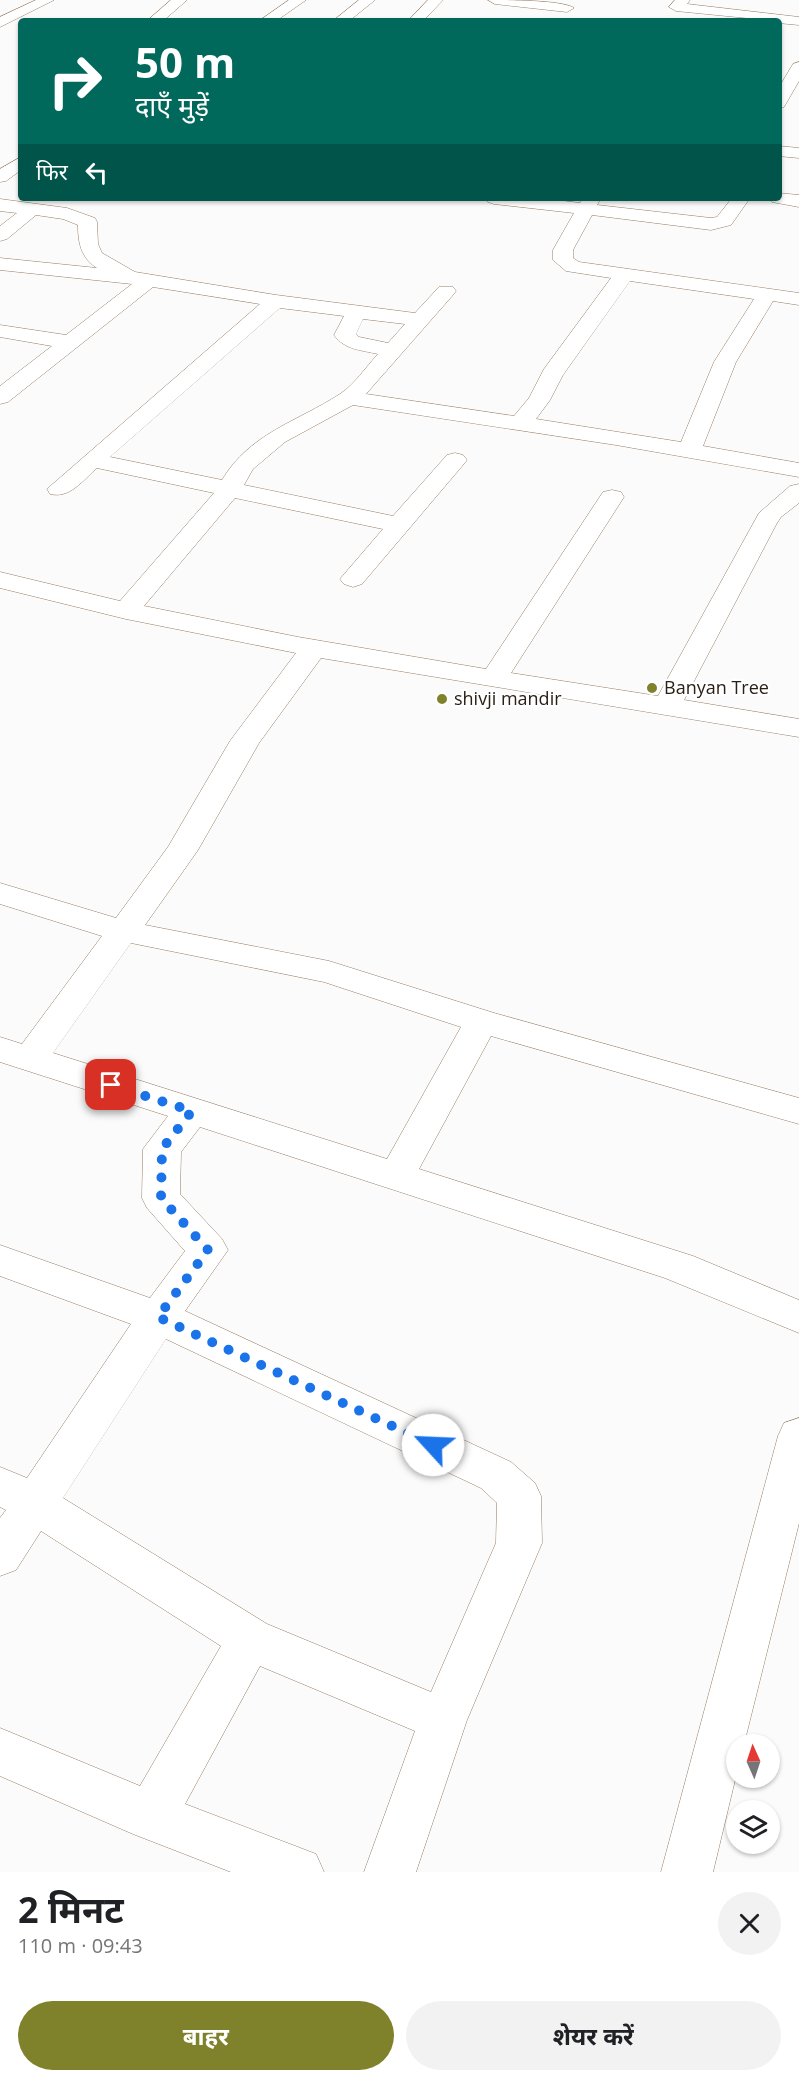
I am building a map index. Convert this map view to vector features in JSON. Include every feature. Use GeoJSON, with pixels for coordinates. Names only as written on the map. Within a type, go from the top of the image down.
{"type":"FeatureCollection","features":[{"type":"Feature","properties":{"kind":"street"},"geometry":{"type":"LineString","coordinates":[[0,23],[47,0]]}},
{"type":"Feature","properties":{"kind":"street"},"geometry":{"type":"LineString","coordinates":[[157,18],[180,0]]}},
{"type":"Feature","properties":{"kind":"street"},"geometry":{"type":"LineString","coordinates":[[275,0],[297,1]]}},
{"type":"Feature","properties":{"kind":"street"},"geometry":{"type":"LineString","coordinates":[[344,18],[368,0]]}},
{"type":"Feature","properties":{"kind":"street"},"geometry":{"type":"LineString","coordinates":[[418,18],[436,0]]}},
{"type":"Feature","properties":{"kind":"street"},"geometry":{"type":"LineString","coordinates":[[495,0],[572,4]]}},
{"type":"Feature","properties":{"kind":"street"},"geometry":{"type":"LineString","coordinates":[[271,18],[297,1]]}},
{"type":"Feature","properties":{"kind":"street"},"geometry":{"type":"LineString","coordinates":[[551,18],[572,4]]}},
{"type":"Feature","properties":{"kind":"street"},"geometry":{"type":"LineString","coordinates":[[681,18],[688,4],[779,18]]}},
{"type":"Feature","properties":{"kind":"street"},"geometry":{"type":"LineString","coordinates":[[0,11],[22,14]]}},
{"type":"Feature","properties":{"kind":"street"},"geometry":{"type":"LineString","coordinates":[[782,18],[799,21]]}},
{"type":"Feature","properties":{"kind":"street"},"geometry":{"type":"LineString","coordinates":[[0,29],[18,32]]}},
{"type":"Feature","properties":{"kind":"street"},"geometry":{"type":"LineString","coordinates":[[788,95],[799,67]]}},
{"type":"Feature","properties":{"kind":"street"},"geometry":{"type":"LineString","coordinates":[[782,151],[799,153]]}},
{"type":"Feature","properties":{"kind":"street"},"geometry":{"type":"LineString","coordinates":[[0,177],[18,164]]}},
{"type":"Feature","properties":{"kind":"street"},"geometry":{"type":"LineString","coordinates":[[782,199],[799,201]]}},
{"type":"Feature","properties":{"kind":"street"},"geometry":{"type":"LineString","coordinates":[[67,214],[82,201]]}},
{"type":"Feature","properties":{"kind":"street"},"geometry":{"type":"LineString","coordinates":[[551,201],[589,203],[718,224],[724,221],[739,201]]}},
{"type":"Feature","properties":{"kind":"street"},"geometry":{"type":"LineString","coordinates":[[589,203],[563,250],[563,260],[573,267],[799,300]]}},
{"type":"Feature","properties":{"kind":"street"},"geometry":{"type":"LineString","coordinates":[[0,205],[67,214],[88,222],[87,242],[96,261],[140,280]]}},
{"type":"Feature","properties":{"kind":"street"},"geometry":{"type":"LineString","coordinates":[[0,235],[33,209]]}},
{"type":"Feature","properties":{"kind":"street"},"geometry":{"type":"LineString","coordinates":[[0,264],[140,280],[421,320]]}},
{"type":"Feature","properties":{"kind":"street"},"geometry":{"type":"LineString","coordinates":[[519,425],[539,400],[552,374],[624,275]]}},
{"type":"Feature","properties":{"kind":"street"},"geometry":{"type":"LineString","coordinates":[[0,397],[70,342],[140,280]]}},
{"type":"Feature","properties":{"kind":"street"},"geometry":{"type":"LineString","coordinates":[[126,611],[229,490],[243,465],[277,437],[350,398],[446,291]]}},
{"type":"Feature","properties":{"kind":"street"},"geometry":{"type":"LineString","coordinates":[[689,452],[725,362],[767,294]]}},
{"type":"Feature","properties":{"kind":"street"},"geometry":{"type":"LineString","coordinates":[[59,489],[276,301]]}},
{"type":"Feature","properties":{"kind":"street"},"geometry":{"type":"LineString","coordinates":[[356,312],[345,335],[352,342],[394,351]]}},
{"type":"Feature","properties":{"kind":"street"},"geometry":{"type":"LineString","coordinates":[[0,331],[70,342]]}},
{"type":"Feature","properties":{"kind":"street"},"geometry":{"type":"LineString","coordinates":[[350,398],[615,438],[799,470]]}},
{"type":"Feature","properties":{"kind":"street"},"geometry":{"type":"LineString","coordinates":[[92,460],[399,525]]}},
{"type":"Feature","properties":{"kind":"street"},"geometry":{"type":"LineString","coordinates":[[353,579],[455,460]]}},
{"type":"Feature","properties":{"kind":"street"},"geometry":{"type":"LineString","coordinates":[[667,705],[771,513],[799,490]]}},
{"type":"Feature","properties":{"kind":"street"},"geometry":{"type":"LineString","coordinates":[[494,678],[612,497]]}},
{"type":"Feature","properties":{"kind":"street"},"geometry":{"type":"LineString","coordinates":[[3,585],[314,648],[799,728]]}},
{"type":"Feature","properties":{"kind":"street"},"geometry":{"type":"LineString","coordinates":[[314,648],[245,741],[182,850],[123,931],[15,1054],[679,1267],[799,1317]]}},
{"type":"Feature","properties":{"kind":"street"},"geometry":{"type":"LineString","coordinates":[[0,893],[123,931],[328,972],[482,1021],[799,1111]]}},
{"type":"Feature","properties":{"kind":"street"},"geometry":{"type":"LineString","coordinates":[[396,1176],[482,1021]]}},
{"type":"Feature","properties":{"kind":"street"},"geometry":{"type":"LineString","coordinates":[[0,1556],[17,1495],[208,1250],[161,1198],[162,1149],[192,1111]]}},
{"type":"Feature","properties":{"kind":"street"},"geometry":{"type":"LineString","coordinates":[[0,1260],[158,1317],[496,1475],[519,1496],[519,1543],[443,1720],[390,1872]]}},
{"type":"Feature","properties":{"kind":"street"},"geometry":{"type":"LineString","coordinates":[[687,1872],[799,1436]]}},
{"type":"Feature","properties":{"kind":"street"},"geometry":{"type":"LineString","coordinates":[[17,1495],[250,1639],[443,1720]]}},
{"type":"Feature","properties":{"kind":"street"},"geometry":{"type":"LineString","coordinates":[[151,1816],[250,1639]]}},
{"type":"Feature","properties":{"kind":"street"},"geometry":{"type":"LineString","coordinates":[[0,1752],[151,1816],[298,1872]]}},
{"type":"Feature","properties":{"kind":"place","name":"Banyan Tree"},"geometry":{"type":"Point","coordinates":[652,688]}},
{"type":"Feature","properties":{"kind":"place","name":"shivji mandir"},"geometry":{"type":"Point","coordinates":[442,699]}},
{"type":"Feature","properties":{"kind":"route"},"geometry":{"type":"LineString","coordinates":[[111,1085],[192,1111],[162,1149],[161,1198],[208,1250],[158,1317],[433,1445]]}}]}
